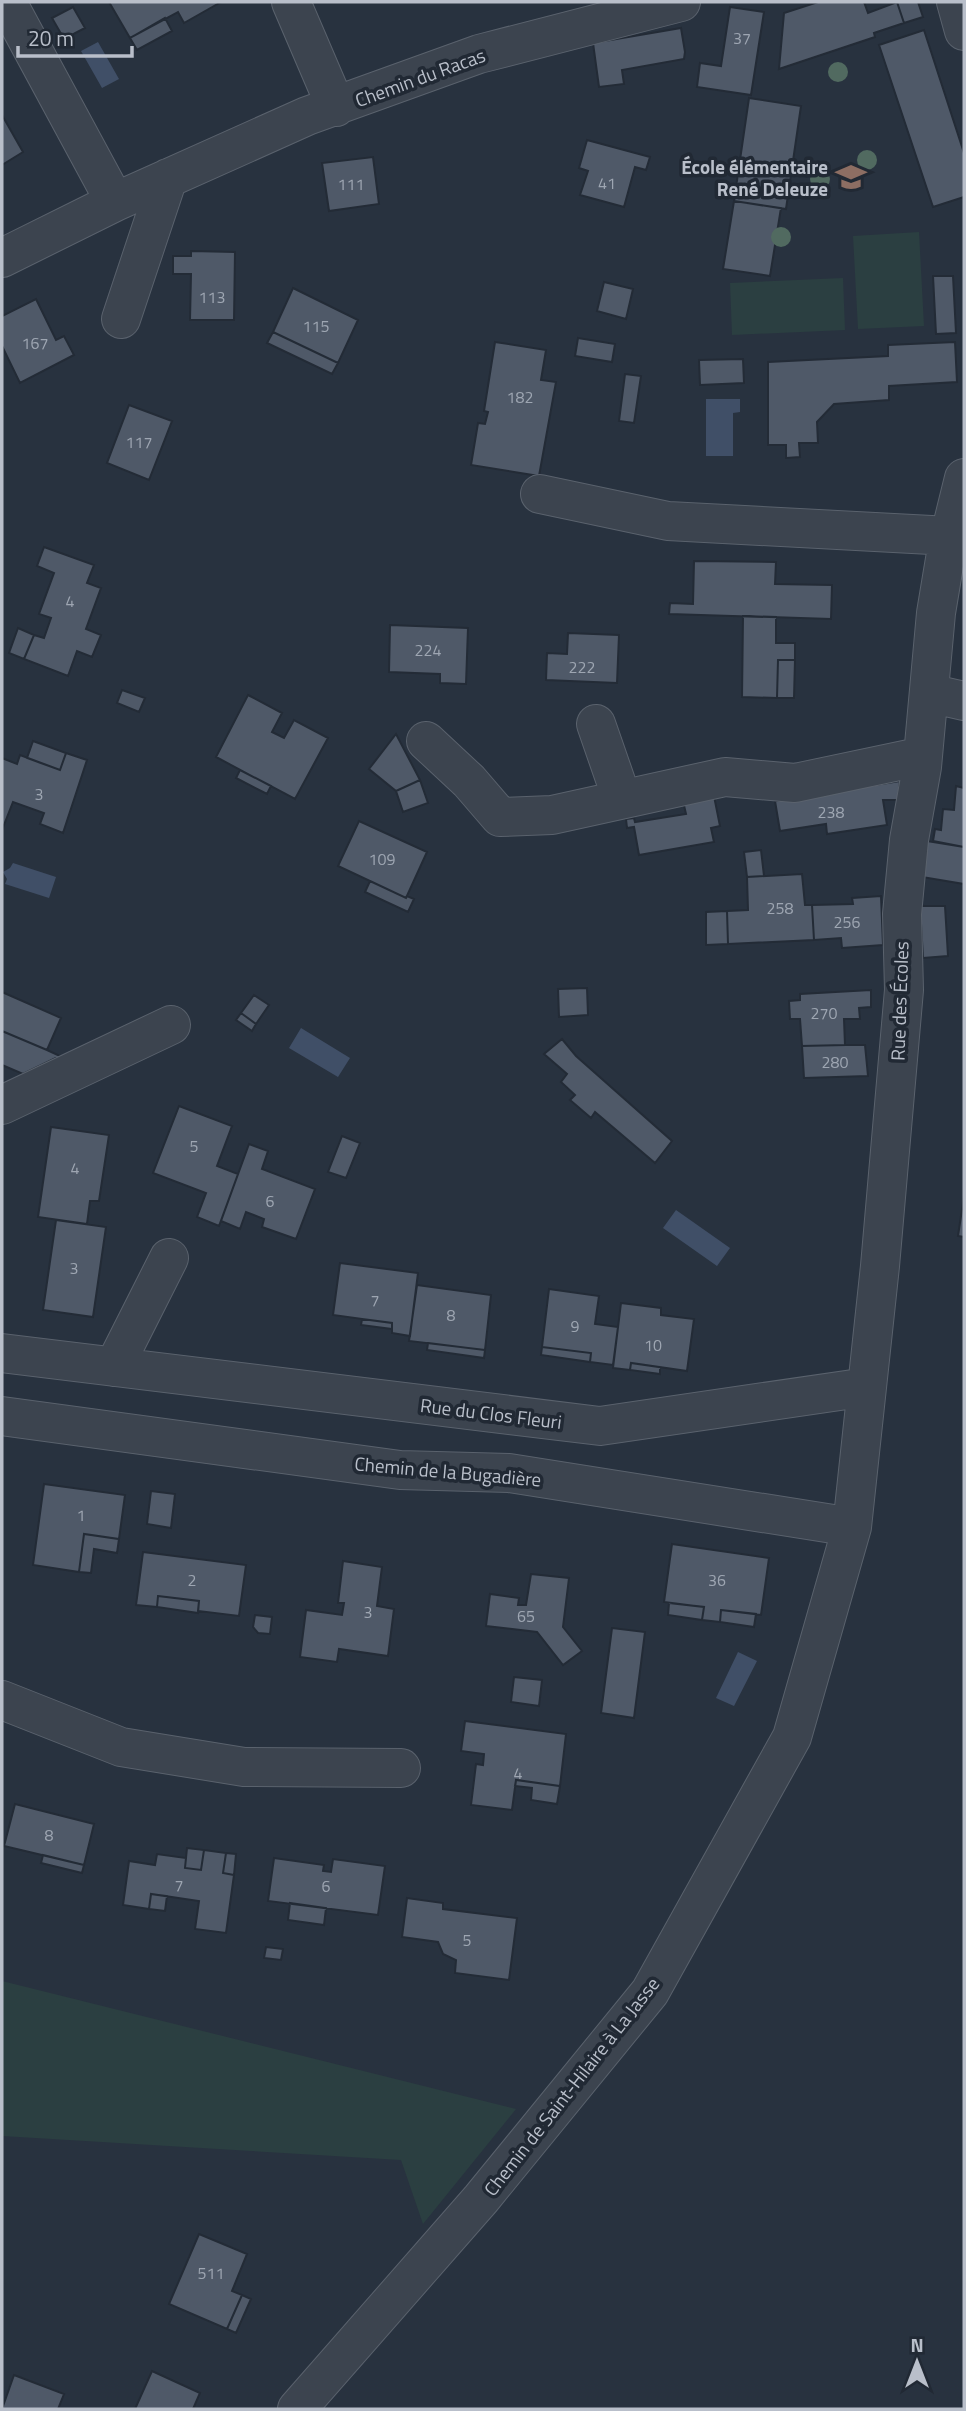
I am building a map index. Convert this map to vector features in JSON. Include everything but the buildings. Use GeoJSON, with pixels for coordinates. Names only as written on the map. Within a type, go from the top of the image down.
{"type":"FeatureCollection","features":[{"type":"Feature","properties":{"kind":"street"},"geometry":{"type":"LineString","coordinates":[[7,2],[115,202]]}},
{"type":"Feature","properties":{"kind":"street"},"geometry":{"type":"LineString","coordinates":[[291,2],[336,107]]}},
{"type":"Feature","properties":{"kind":"street","name":"Chemin du Racas"},"geometry":{"type":"LineString","coordinates":[[2,258],[115,202],[307,116],[479,54],[681,2]]}},
{"type":"Feature","properties":{"kind":"street"},"geometry":{"type":"LineString","coordinates":[[956,2],[964,30]]}},
{"type":"Feature","properties":{"kind":"street"},"geometry":{"type":"LineString","coordinates":[[121,319],[168,178]]}},
{"type":"Feature","properties":{"kind":"street","name":"Rue des Écoles"},"geometry":{"type":"LineString","coordinates":[[852,1527],[880,1266],[904,990],[903,901],[909,840],[923,756],[947,697],[936,613],[964,478]]}},
{"type":"Feature","properties":{"kind":"street"},"geometry":{"type":"LineString","coordinates":[[540,494],[668,521],[950,536]]}},
{"type":"Feature","properties":{"kind":"street"},"geometry":{"type":"LineString","coordinates":[[596,724],[622,799]]}},
{"type":"Feature","properties":{"kind":"street"},"geometry":{"type":"LineString","coordinates":[[426,741],[469,781],[500,817],[552,816],[725,777],[794,783],[923,756]]}},
{"type":"Feature","properties":{"kind":"street"},"geometry":{"type":"LineString","coordinates":[[2,1105],[171,1025]]}},
{"type":"Feature","properties":{"kind":"street"},"geometry":{"type":"LineString","coordinates":[[114,1367],[169,1258]]}},
{"type":"Feature","properties":{"kind":"street","name":"Rue du Clos Fleuri"},"geometry":{"type":"LineString","coordinates":[[2,1353],[600,1426],[867,1388]]}},
{"type":"Feature","properties":{"kind":"street","name":"Chemin de la Bugadière"},"geometry":{"type":"LineString","coordinates":[[2,1416],[400,1470],[509,1473],[852,1527]]}},
{"type":"Feature","properties":{"kind":"street","name":"Chemin de Saint-Hilaire à La Jasse"},"geometry":{"type":"LineString","coordinates":[[297,2409],[481,2199],[650,1992],[792,1737],[852,1527]]}},
{"type":"Feature","properties":{"kind":"street"},"geometry":{"type":"LineString","coordinates":[[2,1700],[121,1747],[244,1767],[401,1768]]}},
{"type":"Feature","properties":{"kind":"green space"},"geometry":{"type":"Polygon","coordinates":[[[919,232],[924,326],[858,329],[853,236],[919,232]]]}},
{"type":"Feature","properties":{"kind":"green space"},"geometry":{"type":"Polygon","coordinates":[[[843,278],[845,330],[732,335],[730,283],[843,278]]]}},
{"type":"Feature","properties":{"kind":"green space"},"geometry":{"type":"Polygon","coordinates":[[[2,1981],[516,2109],[423,2224],[401,2160],[2,2136],[2,1981]]]}},
{"type":"Feature","properties":{"kind":"water"},"geometry":{"type":"Polygon","coordinates":[[[98,42],[119,79],[102,88],[81,51],[98,42]]]}},
{"type":"Feature","properties":{"kind":"water"},"geometry":{"type":"Polygon","coordinates":[[[706,399],[740,399],[740,412],[733,413],[733,456],[706,456],[706,399]]]}},
{"type":"Feature","properties":{"kind":"water"},"geometry":{"type":"Polygon","coordinates":[[[13,863],[56,877],[49,898],[5,884],[7,879],[3,872],[13,863]]]}},
{"type":"Feature","properties":{"kind":"water"},"geometry":{"type":"Polygon","coordinates":[[[301,1028],[350,1058],[338,1077],[289,1048],[301,1028]]]}},
{"type":"Feature","properties":{"kind":"water"},"geometry":{"type":"Polygon","coordinates":[[[676,1210],[730,1248],[717,1266],[663,1228],[676,1210]]]}},
{"type":"Feature","properties":{"kind":"water"},"geometry":{"type":"Polygon","coordinates":[[[738,1652],[757,1661],[734,1706],[716,1698],[738,1652]]]}},
{"type":"Feature","properties":{"kind":"place","name":"École élémentaire René Deleuze"},"geometry":{"type":"Point","coordinates":[851,177]}}]}
